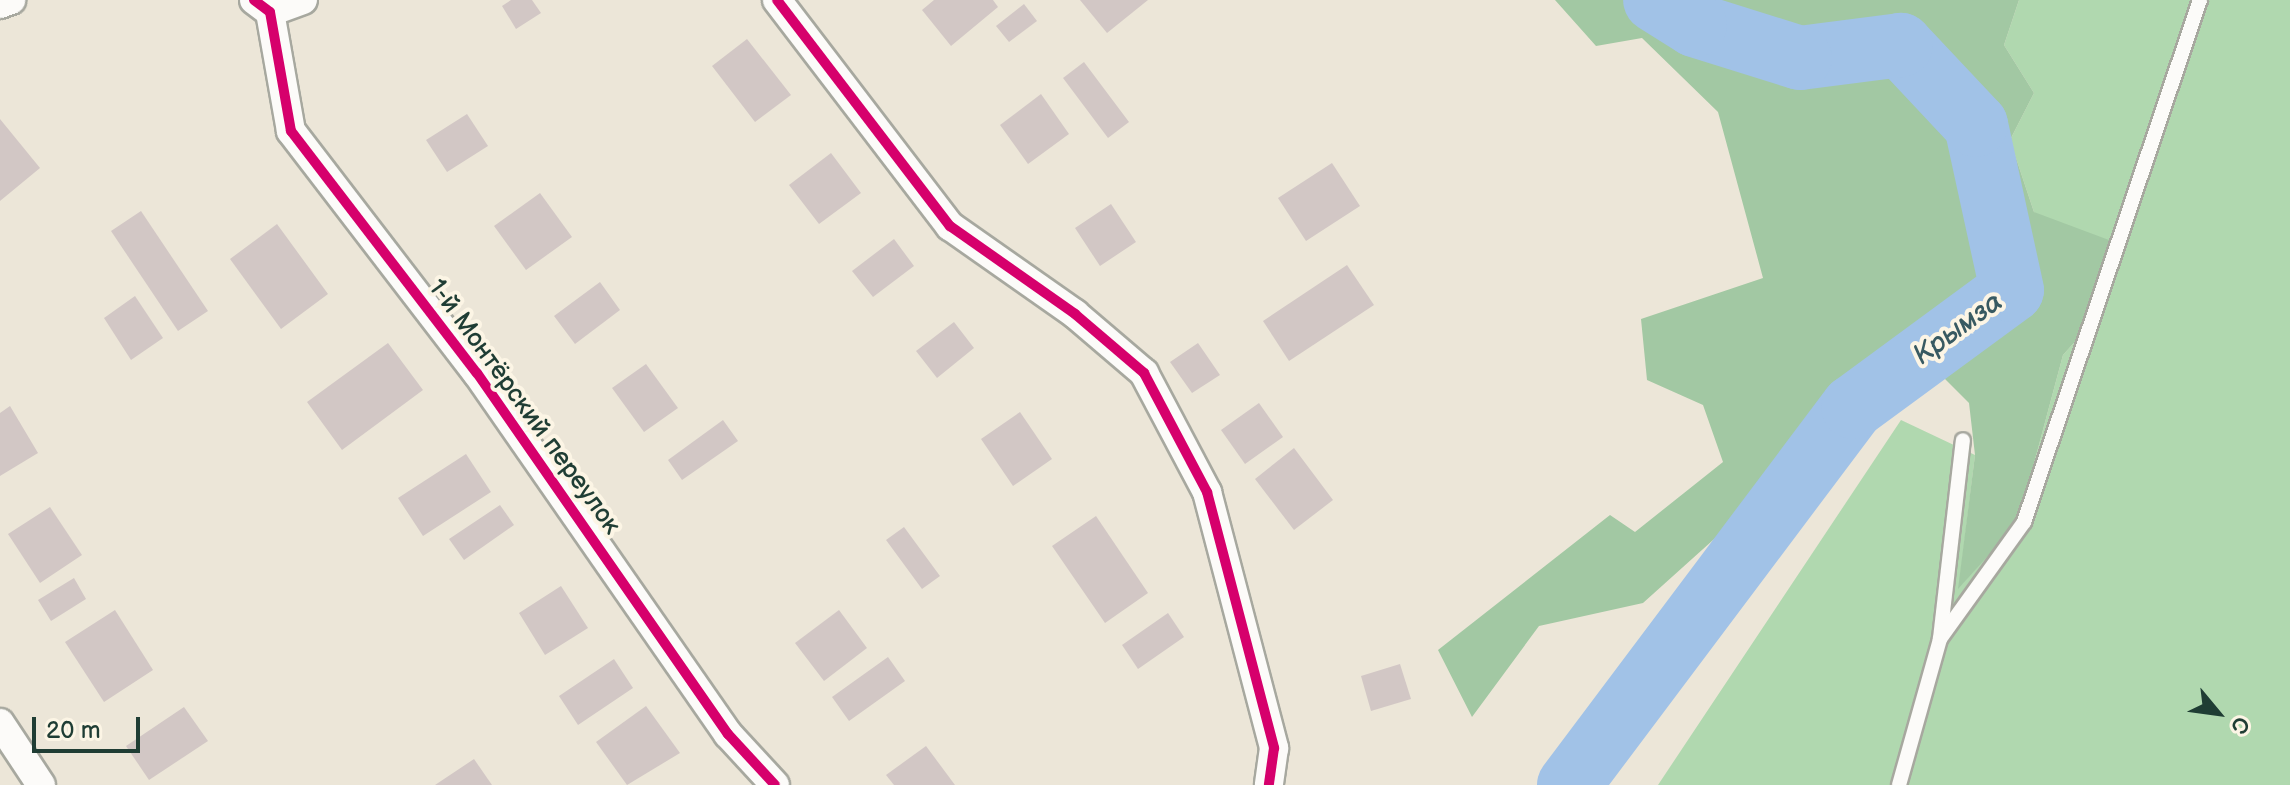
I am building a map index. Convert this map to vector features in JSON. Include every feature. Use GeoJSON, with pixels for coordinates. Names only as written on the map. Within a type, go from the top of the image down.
{"type":"FeatureCollection","features":[{"type":"Feature","properties":{"kind":"street"},"geometry":{"type":"LineString","coordinates":[[0,4],[11,0]]}},
{"type":"Feature","properties":{"kind":"street"},"geometry":{"type":"LineString","coordinates":[[262,6],[303,0]]}},
{"type":"Feature","properties":{"kind":"street"},"geometry":{"type":"LineString","coordinates":[[777,0],[950,226],[1075,314],[1144,373],[1207,492],[1274,748],[1269,785]]}},
{"type":"Feature","properties":{"kind":"street","name":"1-й Монтёрский переулок"},"geometry":{"type":"LineString","coordinates":[[262,6],[291,131],[477,373],[728,734],[775,785]]}},
{"type":"Feature","properties":{"kind":"street"},"geometry":{"type":"LineString","coordinates":[[0,723],[41,785]]}},
{"type":"Feature","properties":{"kind":"lane"},"geometry":{"type":"LineString","coordinates":[[1940,639],[2024,522],[2200,0]]}},
{"type":"Feature","properties":{"kind":"lane"},"geometry":{"type":"LineString","coordinates":[[1899,785],[1940,639],[1963,440]]}},
{"type":"Feature","properties":{"kind":"green space"},"geometry":{"type":"Polygon","coordinates":[[[1555,0],[2019,0],[2004,45],[2034,93],[2010,140],[2034,212],[2125,246],[2106,307],[2063,355],[2018,523],[1958,589],[1975,455],[1969,403],[1920,354],[1643,603],[1539,626],[1472,717],[1438,650],[1610,515],[1635,532],[1723,462],[1703,405],[1647,380],[1641,319],[1763,278],[1718,112],[1642,38],[1596,46],[1555,0]]]}},
{"type":"Feature","properties":{"kind":"green space"},"geometry":{"type":"Polygon","coordinates":[[[2019,0],[2290,0],[2290,785],[1658,785],[1901,420],[1975,455],[1959,587],[2018,523],[2063,355],[2106,307],[2034,212],[2010,140],[2034,93],[2004,45],[2019,0]]]}},
{"type":"Feature","properties":{"kind":"building"},"geometry":{"type":"Polygon","coordinates":[[[511,0],[532,0],[541,13],[516,29],[502,6],[511,0]]]}},
{"type":"Feature","properties":{"kind":"building"},"geometry":{"type":"Polygon","coordinates":[[[934,0],[993,0],[998,7],[951,46],[922,10],[934,0]]]}},
{"type":"Feature","properties":{"kind":"building"},"geometry":{"type":"Polygon","coordinates":[[[1080,0],[1148,0],[1107,33],[1080,0]]]}},
{"type":"Feature","properties":{"kind":"building"},"geometry":{"type":"Polygon","coordinates":[[[1024,4],[1037,21],[1009,42],[996,26],[1024,4]]]}},
{"type":"Feature","properties":{"kind":"building"},"geometry":{"type":"Polygon","coordinates":[[[747,39],[791,95],[755,122],[712,66],[747,39]]]}},
{"type":"Feature","properties":{"kind":"building"},"geometry":{"type":"Polygon","coordinates":[[[1084,62],[1129,122],[1108,138],[1063,78],[1084,62]]]}},
{"type":"Feature","properties":{"kind":"building"},"geometry":{"type":"Polygon","coordinates":[[[1041,94],[1069,134],[1028,164],[1000,125],[1041,94]]]}},
{"type":"Feature","properties":{"kind":"building"},"geometry":{"type":"Polygon","coordinates":[[[467,114],[488,146],[447,172],[426,140],[467,114]]]}},
{"type":"Feature","properties":{"kind":"building"},"geometry":{"type":"Polygon","coordinates":[[[0,119],[40,168],[0,201],[0,119]]]}},
{"type":"Feature","properties":{"kind":"building"},"geometry":{"type":"Polygon","coordinates":[[[831,153],[861,193],[819,224],[789,185],[831,153]]]}},
{"type":"Feature","properties":{"kind":"building"},"geometry":{"type":"Polygon","coordinates":[[[1332,163],[1360,206],[1306,241],[1278,198],[1332,163]]]}},
{"type":"Feature","properties":{"kind":"building"},"geometry":{"type":"Polygon","coordinates":[[[540,193],[572,237],[526,270],[494,226],[540,193]]]}},
{"type":"Feature","properties":{"kind":"building"},"geometry":{"type":"Polygon","coordinates":[[[1111,204],[1136,242],[1100,266],[1075,228],[1111,204]]]}},
{"type":"Feature","properties":{"kind":"building"},"geometry":{"type":"Polygon","coordinates":[[[141,211],[208,311],[178,331],[111,231],[141,211]]]}},
{"type":"Feature","properties":{"kind":"building"},"geometry":{"type":"Polygon","coordinates":[[[277,224],[328,294],[281,329],[230,259],[277,224]]]}},
{"type":"Feature","properties":{"kind":"building"},"geometry":{"type":"Polygon","coordinates":[[[894,239],[914,266],[873,297],[852,271],[894,239]]]}},
{"type":"Feature","properties":{"kind":"building"},"geometry":{"type":"Polygon","coordinates":[[[1347,265],[1374,305],[1289,361],[1263,321],[1347,265]]]}},
{"type":"Feature","properties":{"kind":"building"},"geometry":{"type":"Polygon","coordinates":[[[600,282],[620,310],[575,344],[554,316],[600,282]]]}},
{"type":"Feature","properties":{"kind":"building"},"geometry":{"type":"Polygon","coordinates":[[[135,296],[163,338],[131,360],[104,318],[135,296]]]}},
{"type":"Feature","properties":{"kind":"building"},"geometry":{"type":"Polygon","coordinates":[[[954,322],[974,348],[937,378],[916,351],[954,322]]]}},
{"type":"Feature","properties":{"kind":"building"},"geometry":{"type":"Polygon","coordinates":[[[388,343],[423,390],[342,450],[307,402],[388,343]]]}},
{"type":"Feature","properties":{"kind":"building"},"geometry":{"type":"Polygon","coordinates":[[[1198,343],[1220,375],[1192,393],[1170,362],[1198,343]]]}},
{"type":"Feature","properties":{"kind":"building"},"geometry":{"type":"Polygon","coordinates":[[[646,364],[678,408],[644,432],[612,388],[646,364]]]}},
{"type":"Feature","properties":{"kind":"building"},"geometry":{"type":"Polygon","coordinates":[[[1259,403],[1283,437],[1245,464],[1221,430],[1259,403]]]}},
{"type":"Feature","properties":{"kind":"building"},"geometry":{"type":"Polygon","coordinates":[[[10,406],[38,453],[0,476],[0,413],[10,406]]]}},
{"type":"Feature","properties":{"kind":"building"},"geometry":{"type":"Polygon","coordinates":[[[1020,412],[1052,459],[1013,486],[981,439],[1020,412]]]}},
{"type":"Feature","properties":{"kind":"building"},"geometry":{"type":"Polygon","coordinates":[[[723,420],[738,441],[682,480],[668,460],[723,420]]]}},
{"type":"Feature","properties":{"kind":"building"},"geometry":{"type":"Polygon","coordinates":[[[1294,448],[1333,500],[1294,530],[1255,479],[1294,448]]]}},
{"type":"Feature","properties":{"kind":"building"},"geometry":{"type":"Polygon","coordinates":[[[466,454],[491,492],[423,536],[398,498],[466,454]]]}},
{"type":"Feature","properties":{"kind":"building"},"geometry":{"type":"Polygon","coordinates":[[[500,505],[514,525],[464,560],[449,539],[500,505]]]}},
{"type":"Feature","properties":{"kind":"building"},"geometry":{"type":"Polygon","coordinates":[[[50,507],[82,555],[40,583],[8,534],[50,507]]]}},
{"type":"Feature","properties":{"kind":"building"},"geometry":{"type":"Polygon","coordinates":[[[1096,516],[1148,593],[1105,623],[1052,546],[1096,516]]]}},
{"type":"Feature","properties":{"kind":"building"},"geometry":{"type":"Polygon","coordinates":[[[904,527],[940,576],[922,589],[886,540],[904,527]]]}},
{"type":"Feature","properties":{"kind":"building"},"geometry":{"type":"Polygon","coordinates":[[[74,578],[86,599],[51,621],[38,600],[74,578]]]}},
{"type":"Feature","properties":{"kind":"building"},"geometry":{"type":"Polygon","coordinates":[[[561,586],[588,628],[545,655],[519,613],[561,586]]]}},
{"type":"Feature","properties":{"kind":"building"},"geometry":{"type":"Polygon","coordinates":[[[115,610],[153,670],[104,702],[65,642],[115,610]]]}},
{"type":"Feature","properties":{"kind":"building"},"geometry":{"type":"Polygon","coordinates":[[[839,610],[867,648],[824,681],[795,643],[839,610]]]}},
{"type":"Feature","properties":{"kind":"building"},"geometry":{"type":"Polygon","coordinates":[[[1168,613],[1184,637],[1138,669],[1122,645],[1168,613]]]}},
{"type":"Feature","properties":{"kind":"building"},"geometry":{"type":"Polygon","coordinates":[[[888,657],[905,681],[849,721],[832,697],[888,657]]]}},
{"type":"Feature","properties":{"kind":"building"},"geometry":{"type":"Polygon","coordinates":[[[614,659],[633,688],[578,725],[559,696],[614,659]]]}},
{"type":"Feature","properties":{"kind":"building"},"geometry":{"type":"Polygon","coordinates":[[[1400,664],[1411,699],[1371,711],[1361,676],[1400,664]]]}},
{"type":"Feature","properties":{"kind":"building"},"geometry":{"type":"Polygon","coordinates":[[[646,706],[680,753],[627,785],[596,742],[646,706]]]}},
{"type":"Feature","properties":{"kind":"building"},"geometry":{"type":"Polygon","coordinates":[[[184,707],[208,741],[149,780],[126,746],[184,707]]]}},
{"type":"Feature","properties":{"kind":"building"},"geometry":{"type":"Polygon","coordinates":[[[926,746],[955,785],[894,785],[886,775],[926,746]]]}},
{"type":"Feature","properties":{"kind":"building"},"geometry":{"type":"Polygon","coordinates":[[[474,759],[492,785],[435,785],[474,759]]]}},
{"type":"Feature","properties":{"kind":"waterway","name":"Крымза"},"geometry":{"type":"LineString","coordinates":[[1569,785],[1853,407],[2012,290],[1976,125],[1901,45],[1800,58],[1695,25],[1655,0]]}},
{"type":"Feature","properties":{"kind":"cycle path"},"geometry":{"type":"LineString","coordinates":[[254,0],[270,12],[291,131],[477,373],[728,734],[775,785]]}},
{"type":"Feature","properties":{"kind":"cycle path"},"geometry":{"type":"LineString","coordinates":[[777,0],[950,226],[1075,314],[1144,373],[1207,492],[1274,748],[1269,785]]}}]}
